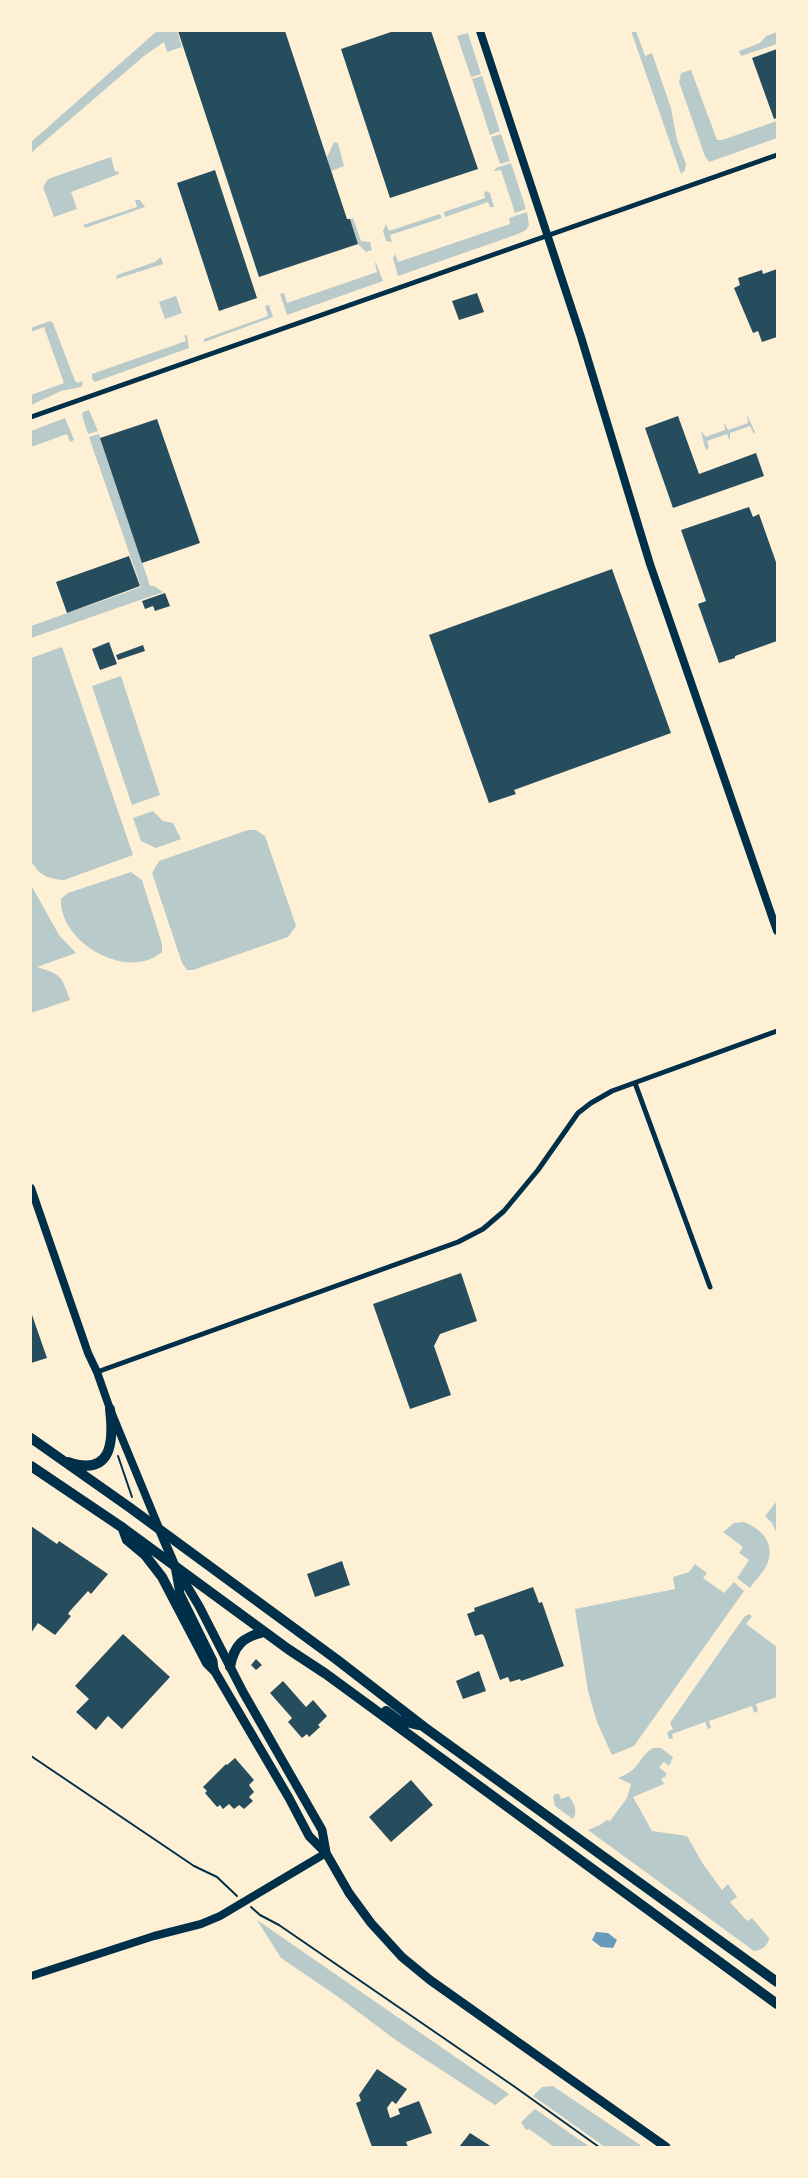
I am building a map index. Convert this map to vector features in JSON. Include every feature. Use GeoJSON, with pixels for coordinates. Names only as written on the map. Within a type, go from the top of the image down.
{"type":"FeatureCollection","features":[{"type":"Feature","properties":{"kind":"main road"},"geometry":{"type":"LineString","coordinates":[[59,1458],[83,1466],[102,1459],[111,1448],[110,1410]]}},
{"type":"Feature","properties":{"kind":"main road"},"geometry":{"type":"LineString","coordinates":[[31,1438],[336,1659],[424,1727],[777,1982]]}},
{"type":"Feature","properties":{"kind":"main road"},"geometry":{"type":"LineString","coordinates":[[31,1466],[175,1566],[777,2004]]}},
{"type":"Feature","properties":{"kind":"main road"},"geometry":{"type":"LineString","coordinates":[[122,1528],[127,1540],[145,1555],[162,1577],[204,1657],[214,1670],[289,1798],[309,1836],[326,1852],[371,1923],[402,1957],[430,1980],[666,2147]]}},
{"type":"Feature","properties":{"kind":"main road"},"geometry":{"type":"LineString","coordinates":[[160,1531],[175,1566],[199,1606],[230,1667],[322,1830],[326,1852]]}},
{"type":"Feature","properties":{"kind":"main road"},"geometry":{"type":"LineString","coordinates":[[175,1566],[180,1594],[213,1661],[214,1670]]}},
{"type":"Feature","properties":{"kind":"main road"},"geometry":{"type":"LineString","coordinates":[[230,1667],[232,1656],[241,1641],[253,1634],[264,1632]]}},
{"type":"Feature","properties":{"kind":"main road"},"geometry":{"type":"LineString","coordinates":[[352,1694],[376,1704],[398,1720],[424,1727]]}},
{"type":"Feature","properties":{"kind":"street"},"geometry":{"type":"LineString","coordinates":[[480,31],[581,337],[650,564],[777,931]]}},
{"type":"Feature","properties":{"kind":"street"},"geometry":{"type":"LineString","coordinates":[[31,417],[777,154]]}},
{"type":"Feature","properties":{"kind":"street"},"geometry":{"type":"LineString","coordinates":[[97,1372],[458,1242],[483,1229],[504,1211],[538,1170],[578,1113],[591,1103],[612,1091],[777,1031]]}},
{"type":"Feature","properties":{"kind":"street"},"geometry":{"type":"LineString","coordinates":[[635,1083],[710,1287]]}},
{"type":"Feature","properties":{"kind":"street"},"geometry":{"type":"LineString","coordinates":[[31,1188],[88,1353],[160,1531]]}},
{"type":"Feature","properties":{"kind":"street"},"geometry":{"type":"LineString","coordinates":[[31,1976],[154,1936],[214,1919],[236,1908],[326,1852]]}},
{"type":"Feature","properties":{"kind":"path"},"geometry":{"type":"LineString","coordinates":[[31,1756],[194,1866],[217,1877],[236,1895]]}},
{"type":"Feature","properties":{"kind":"path"},"geometry":{"type":"LineString","coordinates":[[256,1909],[260,1915],[279,1925],[599,2147]]}},
{"type":"Feature","properties":{"kind":"shaded area"},"geometry":{"type":"Polygon","coordinates":[[[157,31],[177,31],[182,47],[167,52],[164,42],[144,56],[31,153],[31,142],[157,31]]]}},
{"type":"Feature","properties":{"kind":"shaded area"},"geometry":{"type":"Polygon","coordinates":[[[631,31],[636,31],[645,56],[652,53],[671,108],[677,140],[686,164],[685,170],[681,174],[631,31]]]}},
{"type":"Feature","properties":{"kind":"shaded area"},"geometry":{"type":"Polygon","coordinates":[[[777,32],[777,44],[741,56],[739,51],[760,43],[766,36],[777,32]]]}},
{"type":"Feature","properties":{"kind":"shaded area"},"geometry":{"type":"Polygon","coordinates":[[[468,33],[481,74],[471,77],[457,36],[468,33]]]}},
{"type":"Feature","properties":{"kind":"shaded area"},"geometry":{"type":"Polygon","coordinates":[[[691,70],[717,140],[722,140],[777,121],[777,138],[709,162],[705,156],[679,82],[681,73],[691,70]]]}},
{"type":"Feature","properties":{"kind":"shaded area"},"geometry":{"type":"Polygon","coordinates":[[[482,76],[500,131],[490,135],[472,79],[482,76]]]}},
{"type":"Feature","properties":{"kind":"shaded area"},"geometry":{"type":"Polygon","coordinates":[[[501,134],[510,161],[500,164],[491,137],[501,134]]]}},
{"type":"Feature","properties":{"kind":"shaded area"},"geometry":{"type":"Polygon","coordinates":[[[334,142],[338,143],[344,166],[331,171],[327,157],[334,142]]]}},
{"type":"Feature","properties":{"kind":"shaded area"},"geometry":{"type":"Polygon","coordinates":[[[111,157],[115,172],[118,171],[119,174],[71,192],[77,209],[54,217],[43,187],[48,179],[111,157]]]}},
{"type":"Feature","properties":{"kind":"shaded area"},"geometry":{"type":"Polygon","coordinates":[[[511,163],[526,209],[515,213],[501,170],[494,171],[496,168],[511,163]]]}},
{"type":"Feature","properties":{"kind":"shaded area"},"geometry":{"type":"Polygon","coordinates":[[[486,191],[490,193],[494,207],[490,207],[488,202],[445,217],[444,212],[485,198],[484,194],[486,191]]]}},
{"type":"Feature","properties":{"kind":"shaded area"},"geometry":{"type":"Polygon","coordinates":[[[135,200],[140,200],[145,207],[85,228],[83,225],[137,207],[135,200]]]}},
{"type":"Feature","properties":{"kind":"shaded area"},"geometry":{"type":"Polygon","coordinates":[[[527,212],[529,225],[526,230],[518,234],[398,276],[393,258],[395,254],[398,262],[510,224],[509,218],[527,212]]]}},
{"type":"Feature","properties":{"kind":"shaded area"},"geometry":{"type":"Polygon","coordinates":[[[440,214],[442,218],[390,235],[392,242],[386,241],[383,231],[386,224],[389,231],[440,214]]]}},
{"type":"Feature","properties":{"kind":"shaded area"},"geometry":{"type":"Polygon","coordinates":[[[353,218],[361,241],[370,242],[372,250],[366,252],[358,244],[350,219],[353,218]]]}},
{"type":"Feature","properties":{"kind":"shaded area"},"geometry":{"type":"Polygon","coordinates":[[[161,257],[163,264],[116,279],[117,275],[155,262],[161,257]]]}},
{"type":"Feature","properties":{"kind":"shaded area"},"geometry":{"type":"Polygon","coordinates":[[[375,263],[383,281],[287,315],[280,294],[284,293],[287,303],[377,272],[375,263]]]}},
{"type":"Feature","properties":{"kind":"shaded area"},"geometry":{"type":"Polygon","coordinates":[[[176,296],[182,313],[165,319],[159,302],[176,296]]]}},
{"type":"Feature","properties":{"kind":"shaded area"},"geometry":{"type":"Polygon","coordinates":[[[269,305],[273,317],[204,342],[204,339],[268,316],[265,306],[269,305]]]}},
{"type":"Feature","properties":{"kind":"shaded area"},"geometry":{"type":"Polygon","coordinates":[[[50,321],[53,323],[75,381],[78,383],[82,381],[83,384],[81,387],[61,391],[31,405],[31,395],[64,383],[44,327],[31,332],[31,328],[50,321]]]}},
{"type":"Feature","properties":{"kind":"shaded area"},"geometry":{"type":"Polygon","coordinates":[[[184,335],[187,336],[189,348],[95,382],[92,379],[92,374],[186,341],[184,335]]]}},
{"type":"Feature","properties":{"kind":"shaded area"},"geometry":{"type":"Polygon","coordinates":[[[89,410],[98,431],[88,434],[82,415],[83,412],[89,410]]]}},
{"type":"Feature","properties":{"kind":"shaded area"},"geometry":{"type":"Polygon","coordinates":[[[747,415],[755,432],[754,434],[750,426],[730,433],[730,441],[727,434],[707,441],[709,447],[707,450],[705,448],[701,431],[706,437],[725,430],[724,423],[728,430],[748,423],[747,415]]]}},
{"type":"Feature","properties":{"kind":"shaded area"},"geometry":{"type":"Polygon","coordinates":[[[65,418],[74,440],[70,442],[67,434],[31,447],[31,431],[65,418]]]}},
{"type":"Feature","properties":{"kind":"shaded area"},"geometry":{"type":"Polygon","coordinates":[[[99,434],[150,586],[154,586],[163,592],[31,638],[31,626],[141,587],[89,437],[99,434]]]}},
{"type":"Feature","properties":{"kind":"shaded area"},"geometry":{"type":"Polygon","coordinates":[[[62,647],[133,855],[64,880],[53,879],[44,875],[37,870],[31,861],[31,658],[62,647]]]}},
{"type":"Feature","properties":{"kind":"shaded area"},"geometry":{"type":"Polygon","coordinates":[[[121,676],[160,795],[132,805],[92,686],[121,676]]]}},
{"type":"Feature","properties":{"kind":"shaded area"},"geometry":{"type":"Polygon","coordinates":[[[153,811],[163,821],[173,823],[181,839],[156,848],[141,841],[133,818],[153,811]]]}},
{"type":"Feature","properties":{"kind":"shaded area"},"geometry":{"type":"Polygon","coordinates":[[[248,830],[256,830],[265,836],[296,926],[288,937],[193,970],[187,970],[182,963],[152,873],[159,861],[248,830]]]}},
{"type":"Feature","properties":{"kind":"shaded area"},"geometry":{"type":"Polygon","coordinates":[[[131,872],[142,880],[162,944],[162,952],[148,960],[131,962],[114,960],[98,953],[83,943],[71,930],[63,915],[61,899],[68,893],[131,872]]]}},
{"type":"Feature","properties":{"kind":"shaded area"},"geometry":{"type":"Polygon","coordinates":[[[31,885],[59,935],[76,953],[37,967],[59,977],[65,985],[70,1000],[31,1013],[31,885]]]}},
{"type":"Feature","properties":{"kind":"shaded area"},"geometry":{"type":"Polygon","coordinates":[[[777,1501],[777,1534],[772,1523],[765,1516],[777,1501]]]}},
{"type":"Feature","properties":{"kind":"shaded area"},"geometry":{"type":"Polygon","coordinates":[[[744,1522],[755,1528],[765,1537],[768,1542],[770,1555],[767,1565],[750,1588],[737,1578],[749,1560],[739,1553],[743,1547],[723,1532],[734,1523],[744,1522]]]}},
{"type":"Feature","properties":{"kind":"shaded area"},"geometry":{"type":"Polygon","coordinates":[[[695,1564],[707,1573],[703,1578],[724,1593],[734,1582],[744,1591],[634,1746],[612,1755],[597,1722],[588,1691],[575,1609],[675,1589],[673,1577],[689,1572],[695,1564]]]}},
{"type":"Feature","properties":{"kind":"shaded area"},"geometry":{"type":"Polygon","coordinates":[[[749,1614],[752,1616],[746,1624],[777,1647],[777,1697],[756,1704],[758,1711],[754,1713],[752,1706],[709,1721],[711,1728],[708,1729],[705,1722],[672,1734],[673,1739],[669,1739],[667,1732],[673,1729],[670,1723],[744,1617],[749,1614]]]}},
{"type":"Feature","properties":{"kind":"shaded area"},"geometry":{"type":"Polygon","coordinates":[[[653,1748],[661,1748],[673,1757],[669,1766],[664,1762],[659,1767],[666,1773],[666,1776],[661,1779],[664,1784],[633,1797],[652,1831],[687,1836],[703,1864],[722,1890],[728,1884],[737,1897],[730,1902],[747,1921],[752,1918],[769,1938],[762,1949],[754,1951],[588,1830],[607,1820],[610,1821],[627,1798],[631,1784],[618,1778],[631,1771],[653,1748]]]}},
{"type":"Feature","properties":{"kind":"shaded area"},"geometry":{"type":"Polygon","coordinates":[[[555,1794],[559,1794],[561,1799],[569,1796],[575,1807],[573,1819],[555,1806],[553,1797],[555,1794]]]}},
{"type":"Feature","properties":{"kind":"shaded area"},"geometry":{"type":"Polygon","coordinates":[[[257,1920],[509,2094],[495,2105],[397,2041],[337,1996],[281,1958],[257,1920]]]}},
{"type":"Feature","properties":{"kind":"shaded area"},"geometry":{"type":"Polygon","coordinates":[[[553,2086],[643,2147],[605,2147],[533,2096],[542,2087],[553,2086]]]}},
{"type":"Feature","properties":{"kind":"shaded area"},"geometry":{"type":"Polygon","coordinates":[[[535,2109],[590,2147],[554,2147],[529,2129],[526,2130],[521,2122],[535,2109]]]}},
{"type":"Feature","properties":{"kind":"water"},"geometry":{"type":"Polygon","coordinates":[[[596,1932],[608,1933],[617,1940],[613,1948],[601,1947],[592,1940],[596,1932]]]}},
{"type":"Feature","properties":{"kind":"building"},"geometry":{"type":"Polygon","coordinates":[[[178,31],[285,31],[347,219],[350,219],[358,244],[259,277],[178,31]]]}},
{"type":"Feature","properties":{"kind":"building"},"geometry":{"type":"Polygon","coordinates":[[[394,31],[431,31],[478,169],[390,198],[341,49],[394,31]]]}},
{"type":"Feature","properties":{"kind":"building"},"geometry":{"type":"Polygon","coordinates":[[[777,49],[777,118],[774,119],[752,58],[777,49]]]}},
{"type":"Feature","properties":{"kind":"building"},"geometry":{"type":"Polygon","coordinates":[[[215,170],[257,298],[219,311],[177,183],[215,170]]]}},
{"type":"Feature","properties":{"kind":"building"},"geometry":{"type":"Polygon","coordinates":[[[777,269],[777,337],[762,342],[758,331],[753,333],[734,288],[740,285],[738,278],[762,270],[763,274],[777,269]]]}},
{"type":"Feature","properties":{"kind":"building"},"geometry":{"type":"Polygon","coordinates":[[[477,293],[484,312],[459,320],[452,301],[477,293]]]}},
{"type":"Feature","properties":{"kind":"building"},"geometry":{"type":"Polygon","coordinates":[[[678,416],[699,474],[756,453],[764,476],[673,508],[645,428],[678,416]]]}},
{"type":"Feature","properties":{"kind":"building"},"geometry":{"type":"Polygon","coordinates":[[[157,419],[200,543],[142,563],[100,438],[157,419]]]}},
{"type":"Feature","properties":{"kind":"building"},"geometry":{"type":"Polygon","coordinates":[[[749,507],[753,517],[759,514],[777,565],[777,641],[719,663],[698,604],[706,601],[681,530],[749,507]]]}},
{"type":"Feature","properties":{"kind":"building"},"geometry":{"type":"Polygon","coordinates":[[[129,556],[140,586],[67,613],[56,582],[129,556]]]}},
{"type":"Feature","properties":{"kind":"building"},"geometry":{"type":"Polygon","coordinates":[[[612,569],[671,733],[514,790],[516,794],[489,803],[429,635],[612,569]]]}},
{"type":"Feature","properties":{"kind":"building"},"geometry":{"type":"Polygon","coordinates":[[[165,593],[170,606],[155,611],[153,606],[145,609],[142,601],[165,593]]]}},
{"type":"Feature","properties":{"kind":"building"},"geometry":{"type":"Polygon","coordinates":[[[109,642],[117,664],[100,670],[92,649],[109,642]]]}},
{"type":"Feature","properties":{"kind":"building"},"geometry":{"type":"Polygon","coordinates":[[[143,645],[145,651],[118,660],[116,655],[143,645]]]}},
{"type":"Feature","properties":{"kind":"building"},"geometry":{"type":"Polygon","coordinates":[[[461,1273],[477,1321],[440,1334],[434,1346],[451,1395],[410,1409],[373,1304],[461,1273]]]}},
{"type":"Feature","properties":{"kind":"building"},"geometry":{"type":"Polygon","coordinates":[[[31,1312],[47,1358],[31,1363],[31,1312]]]}},
{"type":"Feature","properties":{"kind":"building"},"geometry":{"type":"Polygon","coordinates":[[[31,1526],[57,1544],[59,1541],[108,1574],[91,1594],[88,1591],[70,1611],[68,1614],[71,1616],[55,1635],[38,1623],[31,1633],[31,1526]]]}},
{"type":"Feature","properties":{"kind":"building"},"geometry":{"type":"Polygon","coordinates":[[[342,1561],[350,1585],[315,1597],[307,1574],[342,1561]]]}},
{"type":"Feature","properties":{"kind":"building"},"geometry":{"type":"Polygon","coordinates":[[[533,1587],[539,1603],[542,1602],[564,1666],[521,1681],[520,1679],[510,1682],[508,1677],[500,1680],[484,1636],[482,1634],[475,1636],[467,1614],[475,1611],[474,1608],[533,1587]]]}},
{"type":"Feature","properties":{"kind":"building"},"geometry":{"type":"Polygon","coordinates":[[[123,1634],[170,1677],[122,1729],[108,1716],[96,1730],[76,1712],[89,1699],[75,1686],[123,1634]]]}},
{"type":"Feature","properties":{"kind":"building"},"geometry":{"type":"Polygon","coordinates":[[[256,1659],[262,1665],[256,1670],[251,1665],[256,1659]]]}},
{"type":"Feature","properties":{"kind":"building"},"geometry":{"type":"Polygon","coordinates":[[[479,1671],[486,1691],[463,1699],[456,1681],[479,1671]]]}},
{"type":"Feature","properties":{"kind":"building"},"geometry":{"type":"Polygon","coordinates":[[[283,1681],[306,1707],[313,1700],[327,1716],[318,1725],[320,1727],[309,1737],[307,1734],[302,1738],[288,1722],[292,1718],[270,1693],[283,1681]]]}},
{"type":"Feature","properties":{"kind":"building"},"geometry":{"type":"Polygon","coordinates":[[[235,1758],[254,1780],[249,1785],[254,1792],[249,1797],[253,1801],[244,1809],[239,1805],[234,1809],[229,1804],[223,1809],[220,1805],[217,1807],[205,1793],[207,1791],[203,1787],[226,1764],[235,1758]]]}},
{"type":"Feature","properties":{"kind":"building"},"geometry":{"type":"Polygon","coordinates":[[[411,1780],[433,1805],[391,1842],[369,1817],[411,1780]]]}},
{"type":"Feature","properties":{"kind":"building"},"geometry":{"type":"Polygon","coordinates":[[[377,2069],[407,2089],[396,2104],[392,2101],[387,2108],[390,2118],[400,2114],[398,2109],[419,2101],[432,2133],[406,2142],[408,2147],[372,2147],[356,2103],[361,2101],[359,2095],[377,2069]]]}},
{"type":"Feature","properties":{"kind":"building"},"geometry":{"type":"Polygon","coordinates":[[[470,2133],[492,2147],[459,2147],[470,2133]]]}}]}
